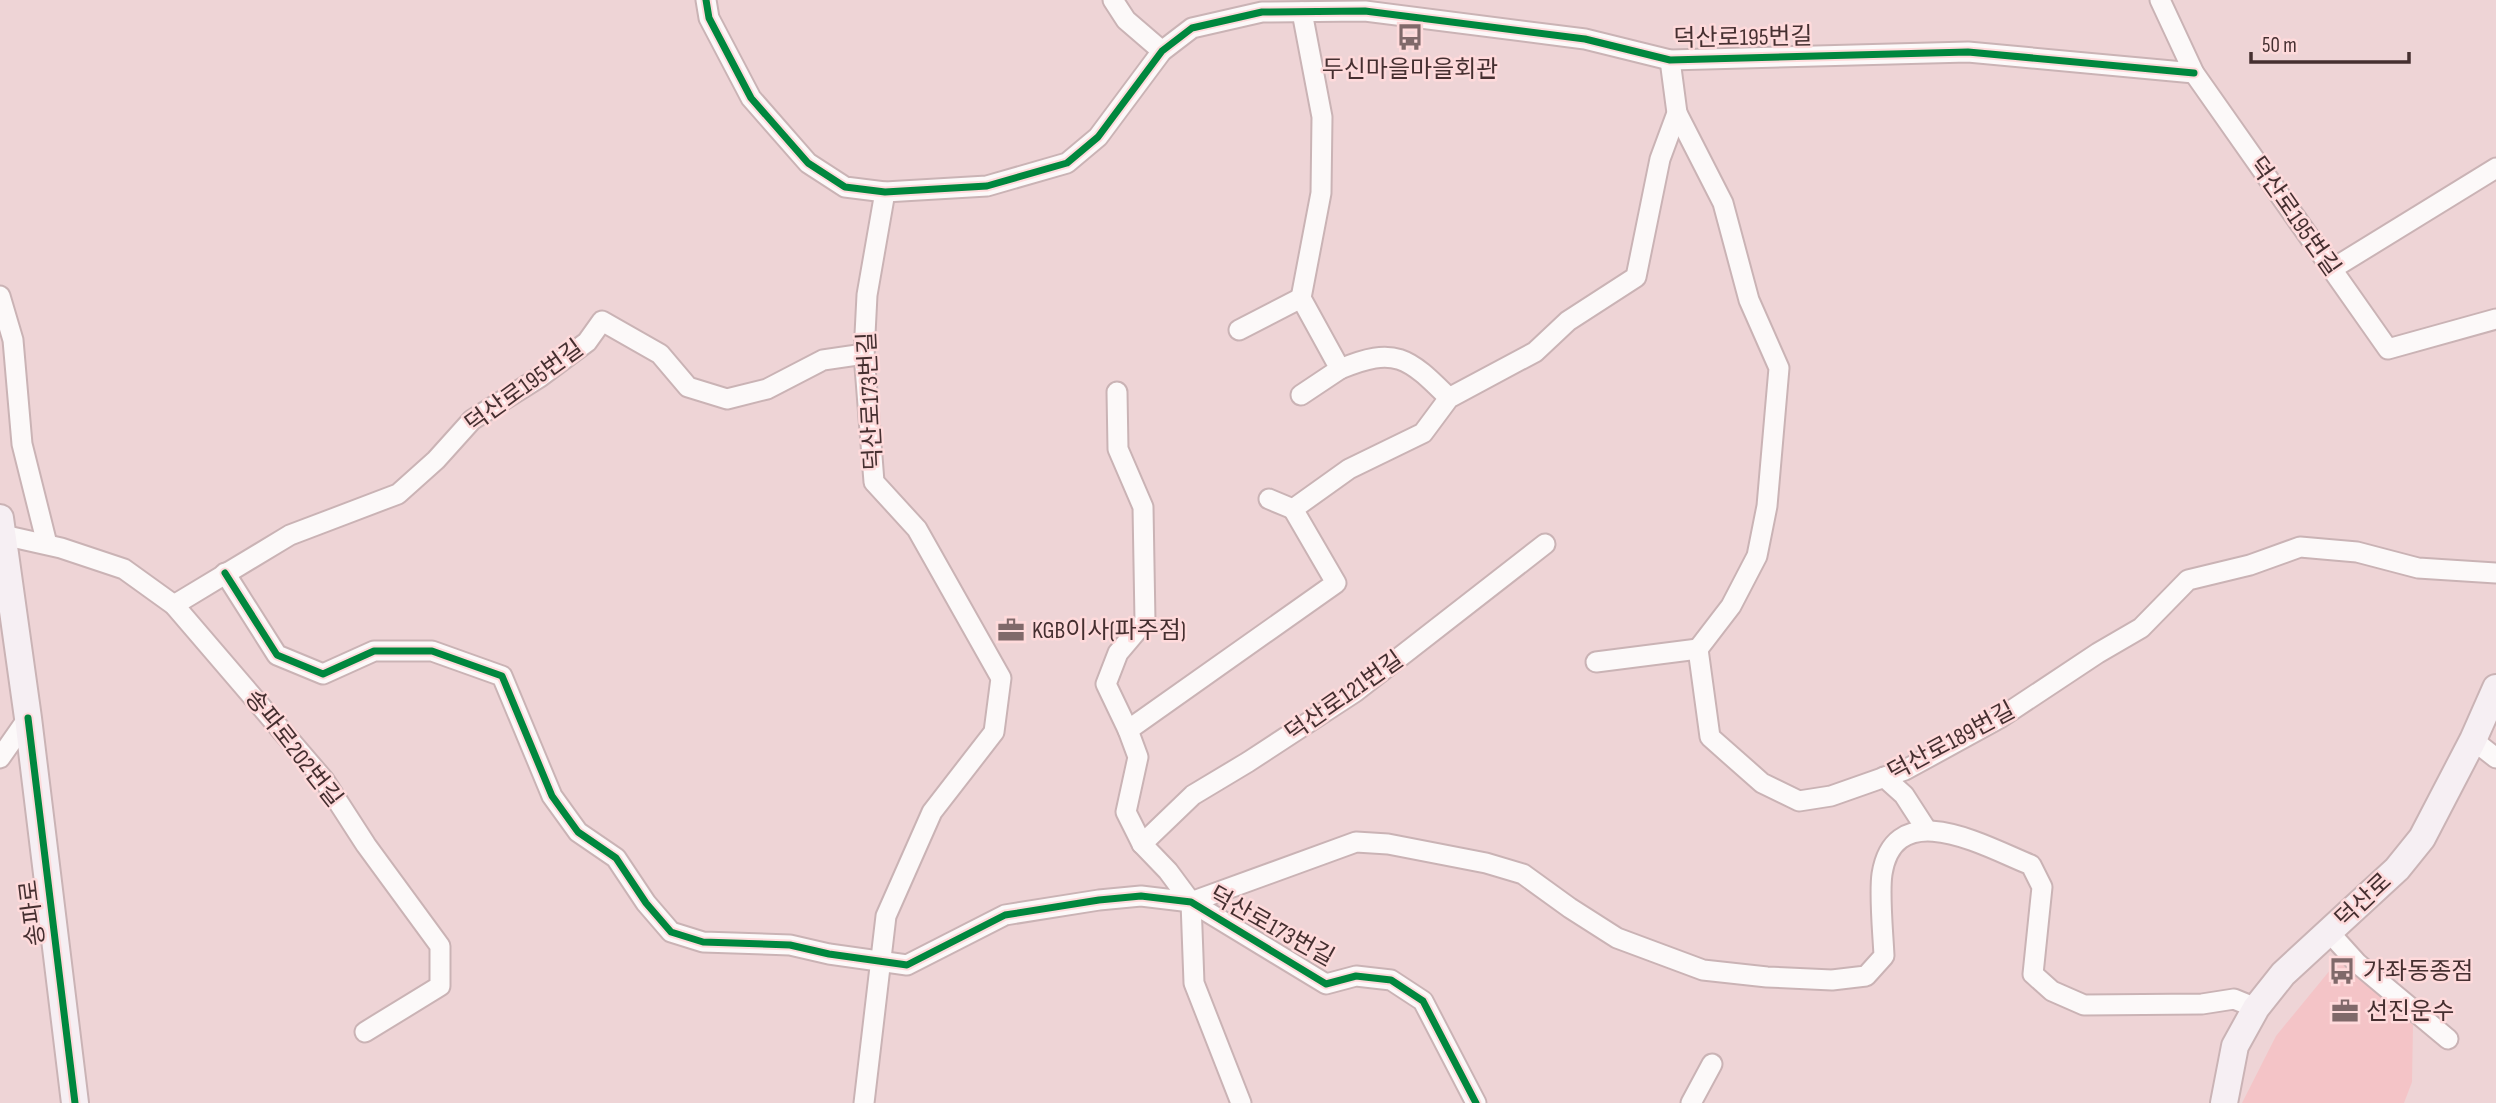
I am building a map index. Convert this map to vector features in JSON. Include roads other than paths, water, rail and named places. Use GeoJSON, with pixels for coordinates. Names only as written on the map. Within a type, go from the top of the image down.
{"type":"FeatureCollection","features":[{"type":"Feature","properties":{"kind":"street","name":"덕산로195번길"},"geometry":{"type":"LineString","coordinates":[[706,0],[709,18],[751,98],[808,163],[845,187],[885,192],[987,186],[1067,163],[1098,137],[1162,51],[1192,28],[1262,6],[1302,12],[1365,11],[1585,39],[1670,60],[1968,52],[2194,73],[2388,349],[2496,320]]}},
{"type":"Feature","properties":{"kind":"street"},"geometry":{"type":"LineString","coordinates":[[1113,0],[1126,20],[1162,51]]}},
{"type":"Feature","properties":{"kind":"street"},"geometry":{"type":"LineString","coordinates":[[2160,0],[2194,73]]}},
{"type":"Feature","properties":{"kind":"street"},"geometry":{"type":"LineString","coordinates":[[1302,12],[1322,117],[1321,194],[1301,298],[1340,369]]}},
{"type":"Feature","properties":{"kind":"street"},"geometry":{"type":"LineString","coordinates":[[1597,662],[1698,649],[1731,606],[1757,556],[1767,506],[1779,368],[1748,300],[1723,203],[1676,113],[1670,60]]}},
{"type":"Feature","properties":{"kind":"street"},"geometry":{"type":"LineString","coordinates":[[1293,509],[1349,469],[1423,433],[1448,398],[1535,352],[1568,321],[1636,277],[1660,159],[1676,113]]}},
{"type":"Feature","properties":{"kind":"street"},"geometry":{"type":"LineString","coordinates":[[2332,269],[2496,168]]}},
{"type":"Feature","properties":{"kind":"street","name":"덕산로173번길"},"geometry":{"type":"LineString","coordinates":[[864,1103],[886,916],[932,811],[994,732],[1000,678],[917,529],[874,482],[864,354],[867,295],[885,192]]}},
{"type":"Feature","properties":{"kind":"street"},"geometry":{"type":"LineString","coordinates":[[0,296],[13,341],[22,444],[47,544]]}},
{"type":"Feature","properties":{"kind":"street"},"geometry":{"type":"LineString","coordinates":[[1239,330],[1301,298]]}},
{"type":"Feature","properties":{"kind":"street","name":"덕산로195번길"},"geometry":{"type":"LineString","coordinates":[[225,573],[290,535],[398,494],[436,460],[471,420],[540,377],[587,342],[603,321],[660,354],[688,387],[727,399],[767,389],[823,360],[864,354]]}},
{"type":"Feature","properties":{"kind":"street"},"geometry":{"type":"LineString","coordinates":[[1301,395],[1340,369],[1368,358],[1398,358],[1427,376],[1448,398]]}},
{"type":"Feature","properties":{"kind":"street"},"geometry":{"type":"LineString","coordinates":[[1117,392],[1118,449],[1143,507],[1145,621],[1118,653],[1106,684],[1138,757],[1126,812],[1142,844],[1168,871],[1191,902],[1194,983],[1241,1103]]}},
{"type":"Feature","properties":{"kind":"street"},"geometry":{"type":"LineString","coordinates":[[1128,730],[1336,583],[1293,509],[1269,499]]}},
{"type":"Feature","properties":{"kind":"street","name":"송파로202번길"},"geometry":{"type":"LineString","coordinates":[[1,526],[124,569],[174,605],[324,780],[366,845],[440,946],[440,986],[365,1032]]}},
{"type":"Feature","properties":{"kind":"street","name":"송파로"},"geometry":{"type":"LineString","coordinates":[[1,526],[28,718],[75,1103]]}},
{"type":"Feature","properties":{"kind":"street","name":"덕산로121번길"},"geometry":{"type":"LineString","coordinates":[[1142,844],[1193,795],[1355,692],[1545,544]]}},
{"type":"Feature","properties":{"kind":"street","name":"덕산로189번길"},"geometry":{"type":"LineString","coordinates":[[1698,649],[1710,737],[1762,783],[1800,801],[1831,796],[1905,770],[2000,718],[2141,628],[2188,580],[2250,565],[2300,547],[2357,552],[2418,568],[2496,573]]}},
{"type":"Feature","properties":{"kind":"street"},"geometry":{"type":"LineString","coordinates":[[174,605],[225,573],[277,655],[323,674],[374,651],[432,651],[502,676],[552,796],[578,832],[616,858],[646,903],[671,932],[703,942],[790,945],[829,954],[907,965],[1006,915],[1141,896],[1191,902]]}},
{"type":"Feature","properties":{"kind":"street","name":"덕산로"},"geometry":{"type":"LineString","coordinates":[[2224,1103],[2235,1046],[2256,1007],[2283,974],[2397,869],[2422,838],[2473,740],[2496,688]]}},
{"type":"Feature","properties":{"kind":"street"},"geometry":{"type":"LineString","coordinates":[[0,758],[28,718]]}},
{"type":"Feature","properties":{"kind":"street"},"geometry":{"type":"LineString","coordinates":[[2473,740],[2496,758]]}},
{"type":"Feature","properties":{"kind":"street"},"geometry":{"type":"LineString","coordinates":[[1885,777],[1904,795],[1926,829],[1951,834],[2031,865],[2042,887],[2033,974],[2052,991],[2084,1005],[2202,1004],[2234,999],[2256,1007]]}},
{"type":"Feature","properties":{"kind":"street","name":"덕산로173번길"},"geometry":{"type":"LineString","coordinates":[[1191,902],[1356,842],[1388,844],[1486,863],[1523,874],[1617,938],[1703,970],[1832,980],[1866,976],[1884,956],[1882,875],[1890,849],[1903,837],[1926,829]]}},
{"type":"Feature","properties":{"kind":"street","name":"덕산로173번길"},"geometry":{"type":"LineString","coordinates":[[1191,902],[1326,984],[1356,976],[1391,980],[1423,1001],[1476,1103]]}},
{"type":"Feature","properties":{"kind":"street"},"geometry":{"type":"LineString","coordinates":[[2329,932],[2357,963],[2448,1039]]}},
{"type":"Feature","properties":{"kind":"street"},"geometry":{"type":"LineString","coordinates":[[1691,1103],[1712,1064]]}},
{"type":"Feature","properties":{"kind":"place","name":"두신마을마을회관"},"geometry":{"type":"Point","coordinates":[1410,37]}},
{"type":"Feature","properties":{"kind":"place","name":"KGB이사(파주점)"},"geometry":{"type":"Point","coordinates":[1011,630]}},
{"type":"Feature","properties":{"kind":"place","name":"가좌동종점"},"geometry":{"type":"Point","coordinates":[2342,971]}},
{"type":"Feature","properties":{"kind":"place","name":"선진운수"},"geometry":{"type":"Point","coordinates":[2345,1011]}}]}
